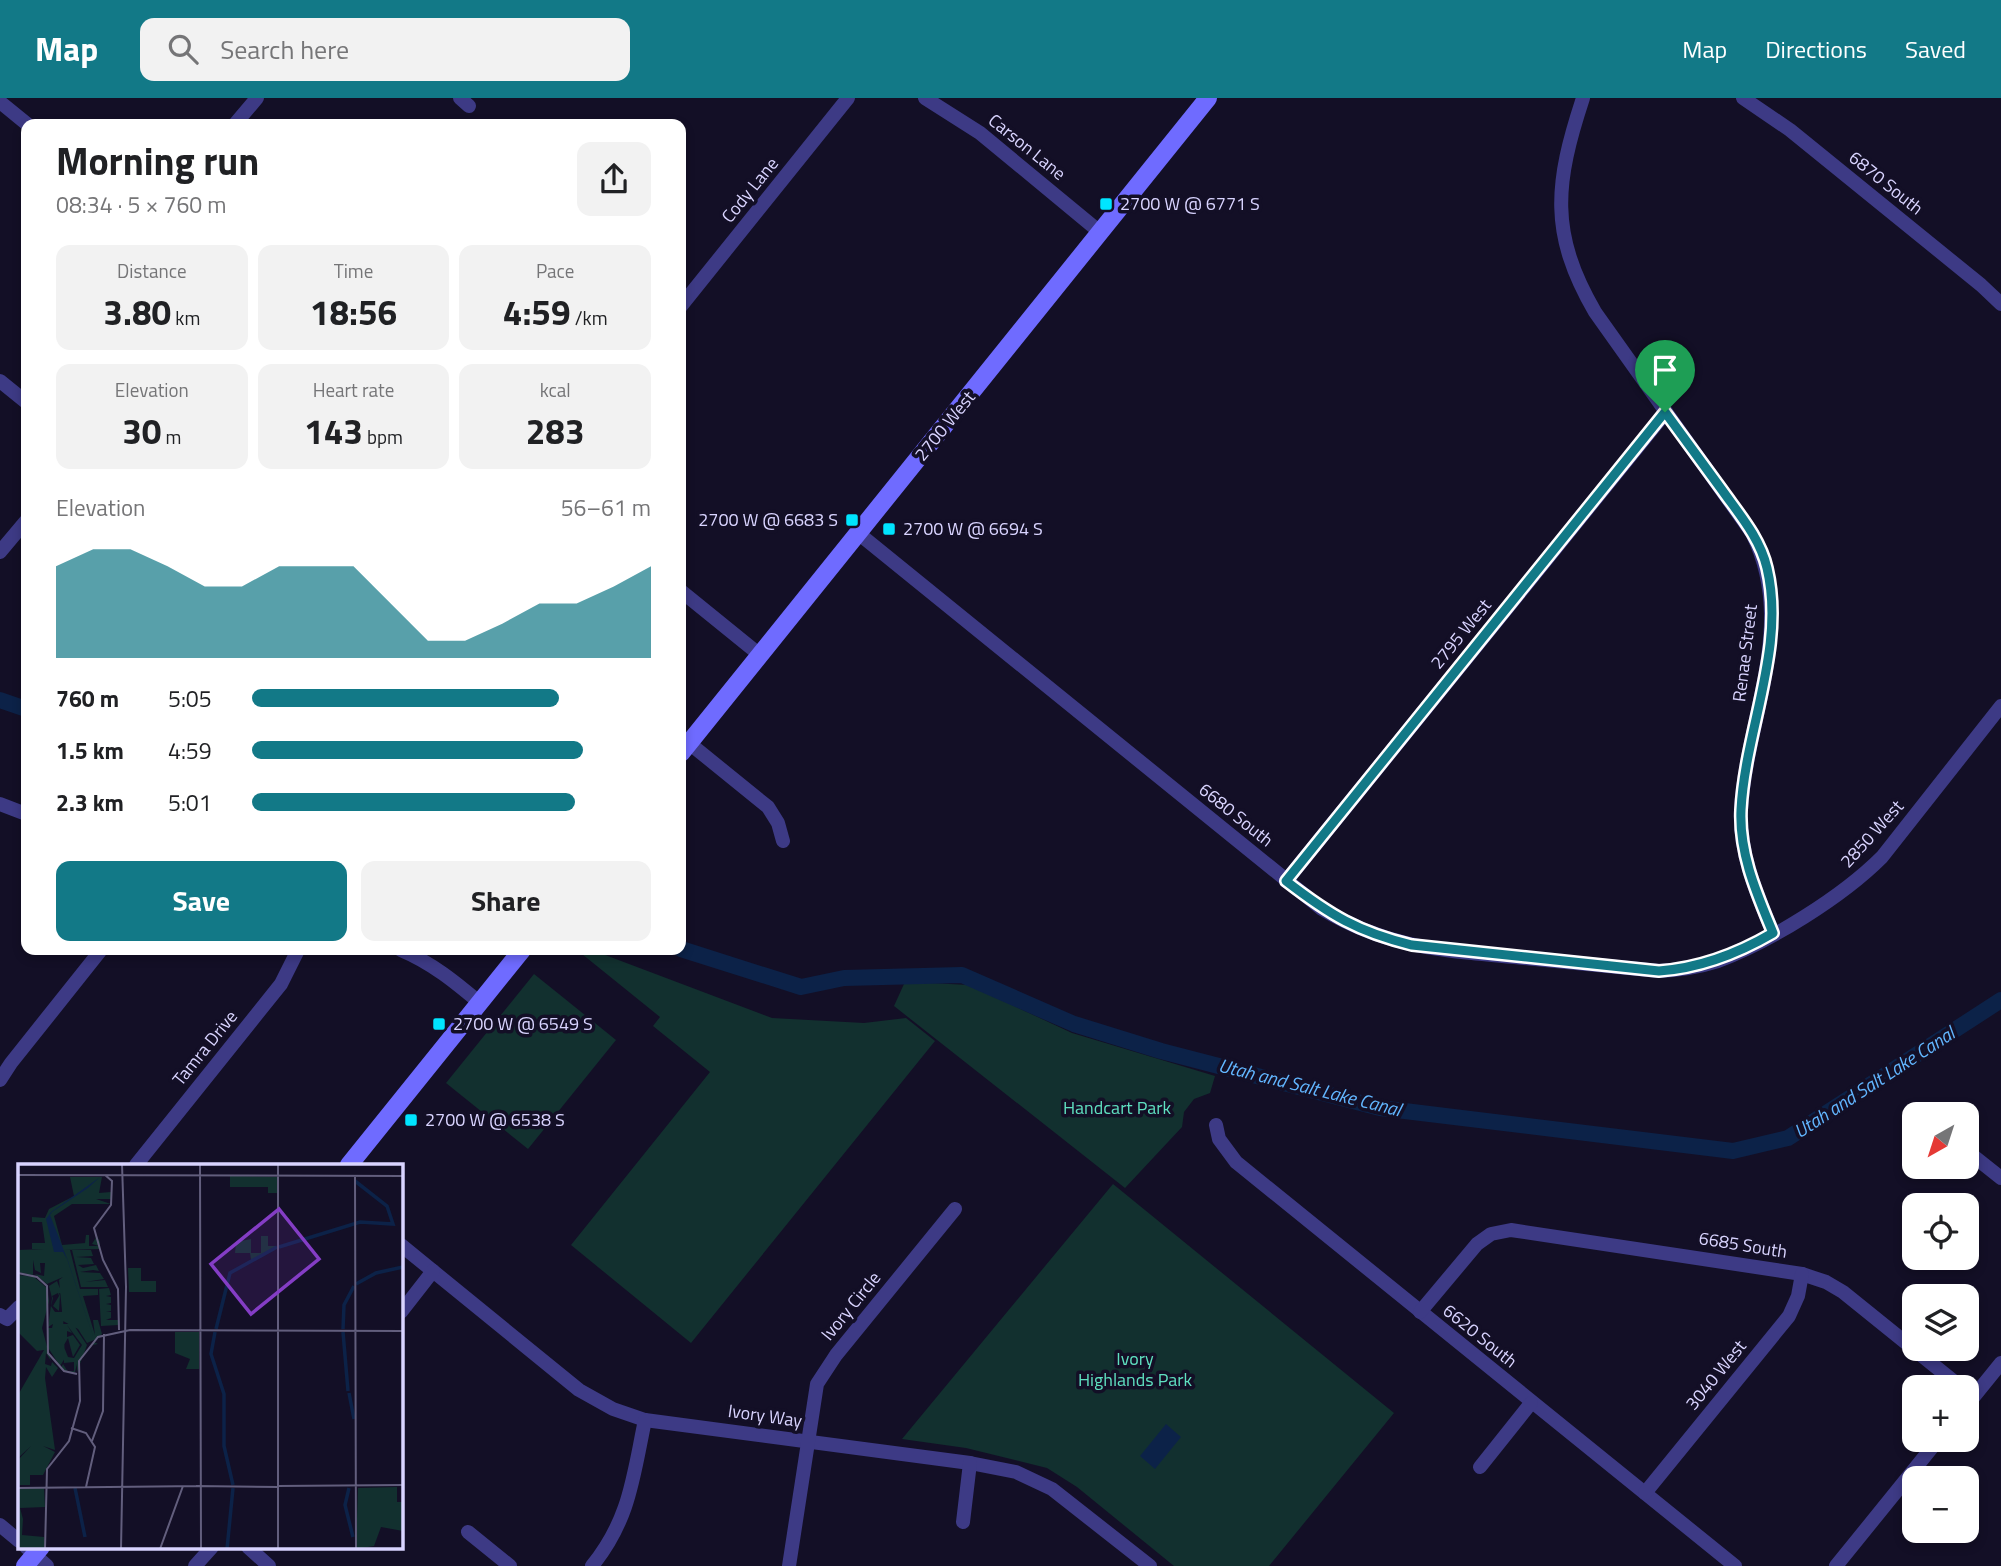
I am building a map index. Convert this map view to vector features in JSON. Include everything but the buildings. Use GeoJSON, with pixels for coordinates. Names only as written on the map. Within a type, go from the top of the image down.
{"type":"FeatureCollection","features":[{"type":"Feature","properties":{"kind":"main road","name":"2700 West"},"geometry":{"type":"LineString","coordinates":[[686,747],[1208,98]]}},
{"type":"Feature","properties":{"kind":"main road"},"geometry":{"type":"LineString","coordinates":[[350,1164],[518,955]]}},
{"type":"Feature","properties":{"kind":"street"},"geometry":{"type":"LineString","coordinates":[[239,119],[257,98]]}},
{"type":"Feature","properties":{"kind":"street","name":"Cody Lane"},"geometry":{"type":"LineString","coordinates":[[686,300],[848,98]]}},
{"type":"Feature","properties":{"kind":"street","name":"Carson Lane"},"geometry":{"type":"LineString","coordinates":[[925,98],[980,133],[1101,233]]}},
{"type":"Feature","properties":{"kind":"street","name":"Renae Street"},"geometry":{"type":"LineString","coordinates":[[1583,98],[1569,144],[1561,193],[1567,253],[1579,284],[1595,312],[1752,533],[1766,565],[1772,593],[1771,637],[1741,811],[1746,860],[1773,933]]}},
{"type":"Feature","properties":{"kind":"street","name":"6870 South"},"geometry":{"type":"LineString","coordinates":[[1743,98],[1790,130],[2001,304]]}},
{"type":"Feature","properties":{"kind":"street"},"geometry":{"type":"LineString","coordinates":[[0,102],[21,119]]}},
{"type":"Feature","properties":{"kind":"street"},"geometry":{"type":"LineString","coordinates":[[0,381],[21,398]]}},
{"type":"Feature","properties":{"kind":"street","name":"2795 West"},"geometry":{"type":"LineString","coordinates":[[1286,881],[1665,412]]}},
{"type":"Feature","properties":{"kind":"street"},"geometry":{"type":"LineString","coordinates":[[0,552],[21,527]]}},
{"type":"Feature","properties":{"kind":"street","name":"6680 South"},"geometry":{"type":"LineString","coordinates":[[858,533],[1286,881],[1322,909],[1352,926],[1384,939],[1443,950],[1659,971]]}},
{"type":"Feature","properties":{"kind":"street"},"geometry":{"type":"LineString","coordinates":[[686,596],[760,655]]}},
{"type":"Feature","properties":{"kind":"street","name":"2850 West"},"geometry":{"type":"LineString","coordinates":[[1659,971],[1679,970],[1716,961],[1773,933],[1860,879],[1875,864],[2001,706]]}},
{"type":"Feature","properties":{"kind":"street"},"geometry":{"type":"LineString","coordinates":[[686,749],[768,807],[778,823],[783,841]]}},
{"type":"Feature","properties":{"kind":"street"},"geometry":{"type":"LineString","coordinates":[[0,804],[21,812]]}},
{"type":"Feature","properties":{"kind":"street"},"geometry":{"type":"LineString","coordinates":[[0,1080],[98,955]]}},
{"type":"Feature","properties":{"kind":"street","name":"Tamra Drive"},"geometry":{"type":"LineString","coordinates":[[137,1164],[281,984],[296,955]]}},
{"type":"Feature","properties":{"kind":"street"},"geometry":{"type":"LineString","coordinates":[[414,955],[437,969],[480,1003]]}},
{"type":"Feature","properties":{"kind":"street","name":"6620 South"},"geometry":{"type":"LineString","coordinates":[[1216,1125],[1219,1139],[1236,1163],[1735,1566]]}},
{"type":"Feature","properties":{"kind":"street"},"geometry":{"type":"LineString","coordinates":[[1979,1161],[2001,1178]]}},
{"type":"Feature","properties":{"kind":"street","name":"Ivory Circle"},"geometry":{"type":"LineString","coordinates":[[789,1566],[814,1395],[825,1369],[955,1209]]}},
{"type":"Feature","properties":{"kind":"street","name":"6685 South"},"geometry":{"type":"LineString","coordinates":[[1420,1312],[1484,1238],[1511,1230],[1802,1273],[1843,1292],[1943,1375]]}},
{"type":"Feature","properties":{"kind":"street","name":"Ivory Way"},"geometry":{"type":"LineString","coordinates":[[402,1246],[579,1390],[612,1409],[645,1420],[1016,1472],[1052,1489],[1150,1566]]}},
{"type":"Feature","properties":{"kind":"street"},"geometry":{"type":"LineString","coordinates":[[402,1311],[433,1271]]}},
{"type":"Feature","properties":{"kind":"street","name":"3040 West"},"geometry":{"type":"LineString","coordinates":[[1645,1493],[1789,1315],[1798,1296],[1802,1273]]}},
{"type":"Feature","properties":{"kind":"street"},"geometry":{"type":"LineString","coordinates":[[0,1315],[7,1319],[18,1308]]}},
{"type":"Feature","properties":{"kind":"street"},"geometry":{"type":"LineString","coordinates":[[1979,1384],[2001,1363]]}},
{"type":"Feature","properties":{"kind":"street"},"geometry":{"type":"LineString","coordinates":[[1480,1467],[1531,1402]]}},
{"type":"Feature","properties":{"kind":"street"},"geometry":{"type":"LineString","coordinates":[[592,1566],[616,1532],[627,1505],[645,1420]]}},
{"type":"Feature","properties":{"kind":"street"},"geometry":{"type":"LineString","coordinates":[[1836,1566],[1928,1452]]}},
{"type":"Feature","properties":{"kind":"street"},"geometry":{"type":"LineString","coordinates":[[963,1522],[970,1464]]}},
{"type":"Feature","properties":{"kind":"street"},"geometry":{"type":"LineString","coordinates":[[0,1525],[18,1540]]}},
{"type":"Feature","properties":{"kind":"street"},"geometry":{"type":"LineString","coordinates":[[468,1532],[510,1566]]}},
{"type":"Feature","properties":{"kind":"street"},"geometry":{"type":"LineString","coordinates":[[195,1566],[211,1548]]}},
{"type":"Feature","properties":{"kind":"street"},"geometry":{"type":"LineString","coordinates":[[249,1548],[269,1566]]}},
{"type":"Feature","properties":{"kind":"green space"},"geometry":{"type":"Polygon","coordinates":[[[583,955],[605,955],[772,1018],[864,1023],[906,1018],[935,1041],[691,1343],[571,1245],[710,1072],[653,1026],[660,1017],[583,955]]]}},
{"type":"Feature","properties":{"kind":"green space"},"geometry":{"type":"Polygon","coordinates":[[[534,974],[616,1040],[528,1149],[446,1083],[534,974]]]}},
{"type":"Feature","properties":{"kind":"green space","name":"Handcart Park"},"geometry":{"type":"Polygon","coordinates":[[[904,984],[969,985],[1072,1033],[1215,1076],[1210,1093],[1194,1099],[1184,1112],[1182,1127],[1125,1188],[894,1006],[904,984]]]}},
{"type":"Feature","properties":{"kind":"green space","name":"Ivory Highlands Park"},"geometry":{"type":"Polygon","coordinates":[[[1113,1184],[1394,1413],[1269,1566],[1174,1566],[1077,1487],[1047,1468],[966,1448],[902,1439],[1113,1184]]]}},
{"type":"Feature","properties":{"kind":"water"},"geometry":{"type":"Polygon","coordinates":[[[1166,1424],[1181,1437],[1155,1469],[1140,1456],[1166,1424]]]}},
{"type":"Feature","properties":{"kind":"waterway","name":"Utah and Salt Lake Canal"},"geometry":{"type":"LineString","coordinates":[[0,700],[21,707]]}},
{"type":"Feature","properties":{"kind":"waterway","name":"Utah and Salt Lake Canal"},"geometry":{"type":"LineString","coordinates":[[686,951],[801,987],[844,978],[962,975],[1074,1024],[1161,1051],[1380,1108],[1733,1151],[1788,1138],[2001,1000]]}},
{"type":"Feature","properties":{"kind":"place","name":"2700 W @ 6771 S"},"geometry":{"type":"Point","coordinates":[1106,204]}},
{"type":"Feature","properties":{"kind":"place","name":"2700 W @ 6683 S"},"geometry":{"type":"Point","coordinates":[852,520]}},
{"type":"Feature","properties":{"kind":"place","name":"2700 W @ 6694 S"},"geometry":{"type":"Point","coordinates":[889,529]}},
{"type":"Feature","properties":{"kind":"place","name":"2700 W @ 6549 S"},"geometry":{"type":"Point","coordinates":[439,1024]}},
{"type":"Feature","properties":{"kind":"place","name":"2700 W @ 6538 S"},"geometry":{"type":"Point","coordinates":[411,1120]}},
{"type":"Feature","properties":{"kind":"route"},"geometry":{"type":"LineString","coordinates":[[1665,412],[1752,533],[1766,565],[1772,593],[1771,637],[1741,811],[1743,848],[1753,884],[1773,933],[1716,961],[1679,970],[1659,971],[1412,945],[1384,939],[1352,926],[1322,909],[1286,881],[1665,412]]}}]}
